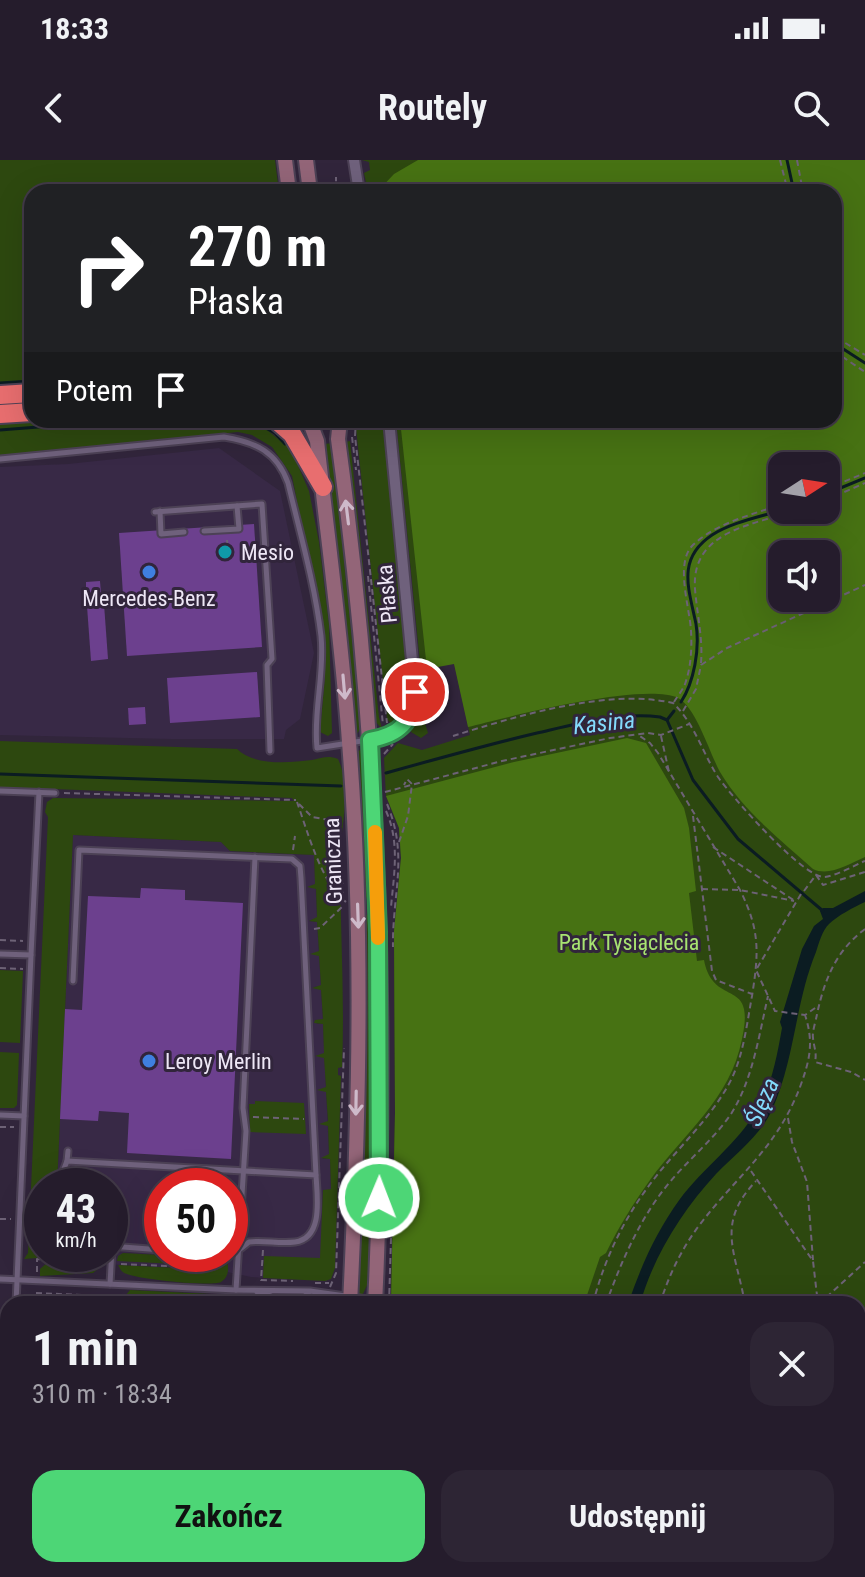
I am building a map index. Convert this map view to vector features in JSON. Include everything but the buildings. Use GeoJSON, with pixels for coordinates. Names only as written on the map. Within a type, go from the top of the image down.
{"type":"FeatureCollection","features":[{"type":"Feature","properties":{"kind":"highway"},"geometry":{"type":"LineString","coordinates":[[0,395],[24,394]]}},
{"type":"Feature","properties":{"kind":"highway"},"geometry":{"type":"LineString","coordinates":[[0,414],[24,412]]}},
{"type":"Feature","properties":{"kind":"highway"},"geometry":{"type":"LineString","coordinates":[[285,428],[292,434],[323,487]]}},
{"type":"Feature","properties":{"kind":"main road"},"geometry":{"type":"LineString","coordinates":[[285,160],[288,184]]}},
{"type":"Feature","properties":{"kind":"main road"},"geometry":{"type":"LineString","coordinates":[[306,160],[315,184]]}},
{"type":"Feature","properties":{"kind":"main road","name":"Graniczna"},"geometry":{"type":"LineString","coordinates":[[312,428],[317,441],[336,592],[349,742],[360,999],[350,1296]]}},
{"type":"Feature","properties":{"kind":"main road","name":"Graniczna"},"geometry":{"type":"LineString","coordinates":[[339,428],[373,795],[380,1063],[375,1296]]}},
{"type":"Feature","properties":{"kind":"street"},"geometry":{"type":"LineString","coordinates":[[354,160],[358,184]]}},
{"type":"Feature","properties":{"kind":"street","name":"Płaska"},"geometry":{"type":"LineString","coordinates":[[370,740],[388,737],[401,727],[412,710],[415,692],[390,428]]}},
{"type":"Feature","properties":{"kind":"lane"},"geometry":{"type":"LineString","coordinates":[[0,459],[224,437],[249,441],[263,448],[282,467],[288,483],[321,636],[322,670],[315,733],[317,748],[370,740]]}},
{"type":"Feature","properties":{"kind":"lane"},"geometry":{"type":"LineString","coordinates":[[184,532],[161,534],[158,512],[262,504],[272,659],[267,665],[270,751]]}},
{"type":"Feature","properties":{"kind":"lane"},"geometry":{"type":"LineString","coordinates":[[204,531],[239,529],[237,506]]}},
{"type":"Feature","properties":{"kind":"lane"},"geometry":{"type":"LineString","coordinates":[[0,791],[55,793]]}},
{"type":"Feature","properties":{"kind":"lane"},"geometry":{"type":"LineString","coordinates":[[17,1296],[39,792]]}},
{"type":"Feature","properties":{"kind":"lane"},"geometry":{"type":"LineString","coordinates":[[73,981],[79,850],[292,859],[300,866],[316,1175],[315,1223],[305,1239],[295,1242],[248,1243]]}},
{"type":"Feature","properties":{"kind":"lane"},"geometry":{"type":"LineString","coordinates":[[244,1168],[255,857]]}},
{"type":"Feature","properties":{"kind":"lane"},"geometry":{"type":"LineString","coordinates":[[0,954],[31,955]]}},
{"type":"Feature","properties":{"kind":"lane"},"geometry":{"type":"LineString","coordinates":[[0,1115],[24,1116]]}},
{"type":"Feature","properties":{"kind":"lane"},"geometry":{"type":"LineString","coordinates":[[64,1168],[68,1151]]}},
{"type":"Feature","properties":{"kind":"lane"},"geometry":{"type":"LineString","coordinates":[[67,1161],[205,1168]]}},
{"type":"Feature","properties":{"kind":"lane"},"geometry":{"type":"LineString","coordinates":[[248,1170],[316,1175]]}},
{"type":"Feature","properties":{"kind":"lane"},"geometry":{"type":"LineString","coordinates":[[110,1272],[110,1284]]}},
{"type":"Feature","properties":{"kind":"lane"},"geometry":{"type":"LineString","coordinates":[[236,1290],[237,1272]]}},
{"type":"Feature","properties":{"kind":"lane"},"geometry":{"type":"LineString","coordinates":[[0,1279],[330,1292],[339,1296]]}},
{"type":"Feature","properties":{"kind":"lane"},"geometry":{"type":"LineString","coordinates":[[252,1291],[271,1296]]}},
{"type":"Feature","properties":{"kind":"lane"},"geometry":{"type":"LineString","coordinates":[[305,1296],[310,1291]]}},
{"type":"Feature","properties":{"kind":"path"},"geometry":{"type":"LineString","coordinates":[[780,160],[786,184]]}},
{"type":"Feature","properties":{"kind":"path"},"geometry":{"type":"LineString","coordinates":[[797,160],[802,184]]}},
{"type":"Feature","properties":{"kind":"path"},"geometry":{"type":"LineString","coordinates":[[336,177],[336,184]]}},
{"type":"Feature","properties":{"kind":"path"},"geometry":{"type":"LineString","coordinates":[[842,341],[865,355]]}},
{"type":"Feature","properties":{"kind":"path"},"geometry":{"type":"LineString","coordinates":[[842,356],[865,372]]}},
{"type":"Feature","properties":{"kind":"path"},"geometry":{"type":"LineString","coordinates":[[356,428],[385,719],[389,727]]}},
{"type":"Feature","properties":{"kind":"path"},"geometry":{"type":"LineString","coordinates":[[840,483],[865,473]]}},
{"type":"Feature","properties":{"kind":"path"},"geometry":{"type":"LineString","coordinates":[[840,494],[865,483]]}},
{"type":"Feature","properties":{"kind":"path"},"geometry":{"type":"LineString","coordinates":[[674,704],[687,679],[691,654],[690,618],[684,584],[687,553],[693,545],[725,524],[768,509]]}},
{"type":"Feature","properties":{"kind":"path"},"geometry":{"type":"LineString","coordinates":[[682,711],[696,689],[701,665],[702,640],[694,572],[703,551],[723,535],[768,520]]}},
{"type":"Feature","properties":{"kind":"path"},"geometry":{"type":"LineString","coordinates":[[226,529],[228,555]]}},
{"type":"Feature","properties":{"kind":"path"},"geometry":{"type":"LineString","coordinates":[[701,665],[727,648],[865,585]]}},
{"type":"Feature","properties":{"kind":"path"},"geometry":{"type":"LineString","coordinates":[[453,736],[556,709],[602,701],[641,699],[674,704],[690,723],[726,789],[759,826],[816,875],[823,885],[865,872]]}},
{"type":"Feature","properties":{"kind":"path"},"geometry":{"type":"LineString","coordinates":[[373,795],[502,761],[637,734],[663,734],[690,723]]}},
{"type":"Feature","properties":{"kind":"path"},"geometry":{"type":"LineString","coordinates":[[596,1296],[615,1242],[633,1211],[654,1178],[705,1120],[740,1060],[759,951],[757,932],[740,890],[650,743],[637,734]]}},
{"type":"Feature","properties":{"kind":"path"},"geometry":{"type":"LineString","coordinates":[[663,734],[669,774]]}},
{"type":"Feature","properties":{"kind":"path"},"geometry":{"type":"LineString","coordinates":[[382,759],[391,746]]}},
{"type":"Feature","properties":{"kind":"path"},"geometry":{"type":"LineString","coordinates":[[398,843],[408,816],[412,784]]}},
{"type":"Feature","properties":{"kind":"path"},"geometry":{"type":"LineString","coordinates":[[55,793],[296,800]]}},
{"type":"Feature","properties":{"kind":"path"},"geometry":{"type":"LineString","coordinates":[[296,800],[312,817],[346,823]]}},
{"type":"Feature","properties":{"kind":"path"},"geometry":{"type":"LineString","coordinates":[[296,800],[316,856],[344,904]]}},
{"type":"Feature","properties":{"kind":"path"},"geometry":{"type":"LineString","coordinates":[[693,815],[710,963],[716,980],[752,994]]}},
{"type":"Feature","properties":{"kind":"path"},"geometry":{"type":"LineString","coordinates":[[292,859],[295,836]]}},
{"type":"Feature","properties":{"kind":"path"},"geometry":{"type":"LineString","coordinates":[[712,846],[796,902]]}},
{"type":"Feature","properties":{"kind":"path"},"geometry":{"type":"LineString","coordinates":[[816,875],[824,877],[865,861]]}},
{"type":"Feature","properties":{"kind":"path"},"geometry":{"type":"LineString","coordinates":[[342,865],[344,917]]}},
{"type":"Feature","properties":{"kind":"path"},"geometry":{"type":"LineString","coordinates":[[804,891],[816,875]]}},
{"type":"Feature","properties":{"kind":"path"},"geometry":{"type":"LineString","coordinates":[[702,889],[740,890],[796,902]]}},
{"type":"Feature","properties":{"kind":"path"},"geometry":{"type":"LineString","coordinates":[[756,970],[801,894]]}},
{"type":"Feature","properties":{"kind":"path"},"geometry":{"type":"LineString","coordinates":[[303,929],[320,928],[344,904]]}},
{"type":"Feature","properties":{"kind":"path"},"geometry":{"type":"LineString","coordinates":[[663,1296],[676,1262],[696,1230],[750,1170],[788,1116],[809,1061],[819,1006],[833,963],[845,946],[865,929]]}},
{"type":"Feature","properties":{"kind":"path"},"geometry":{"type":"LineString","coordinates":[[0,940],[32,941]]}},
{"type":"Feature","properties":{"kind":"path"},"geometry":{"type":"LineString","coordinates":[[756,970],[775,1011],[805,1015],[819,1006]]}},
{"type":"Feature","properties":{"kind":"path"},"geometry":{"type":"LineString","coordinates":[[609,1296],[626,1254],[666,1187],[720,1127],[740,1096],[758,1043],[768,996]]}},
{"type":"Feature","properties":{"kind":"path"},"geometry":{"type":"LineString","coordinates":[[805,1015],[816,1048],[815,1062]]}},
{"type":"Feature","properties":{"kind":"path"},"geometry":{"type":"LineString","coordinates":[[330,1292],[330,1283],[336,1273],[345,1042]]}},
{"type":"Feature","properties":{"kind":"path"},"geometry":{"type":"LineString","coordinates":[[809,1061],[851,1072],[865,1080]]}},
{"type":"Feature","properties":{"kind":"path"},"geometry":{"type":"LineString","coordinates":[[788,1116],[792,1142],[807,1182],[818,1296]]}},
{"type":"Feature","properties":{"kind":"path"},"geometry":{"type":"LineString","coordinates":[[245,1117],[304,1119]]}},
{"type":"Feature","properties":{"kind":"path"},"geometry":{"type":"LineString","coordinates":[[0,1127],[24,1128]]}},
{"type":"Feature","properties":{"kind":"path"},"geometry":{"type":"LineString","coordinates":[[750,1170],[813,1261]]}},
{"type":"Feature","properties":{"kind":"path"},"geometry":{"type":"LineString","coordinates":[[743,1296],[730,1229],[738,1202],[757,1180]]}},
{"type":"Feature","properties":{"kind":"path"},"geometry":{"type":"LineString","coordinates":[[261,1280],[264,1241]]}},
{"type":"Feature","properties":{"kind":"path"},"geometry":{"type":"LineString","coordinates":[[828,1296],[865,1262]]}},
{"type":"Feature","properties":{"kind":"path"},"geometry":{"type":"LineString","coordinates":[[36,1272],[36,1293],[101,1296]]}},
{"type":"Feature","properties":{"kind":"shaded area","name":"Mercedes-Benz"},"geometry":{"type":"Polygon","coordinates":[[[219,448],[280,491],[314,653],[300,719],[286,730],[284,739],[0,735],[0,467],[68,464],[219,448]]]}},
{"type":"Feature","properties":{"kind":"shaded area"},"geometry":{"type":"Polygon","coordinates":[[[73,835],[221,842],[230,851],[314,855],[317,918],[309,921],[317,922],[321,986],[313,987],[321,990],[323,1020],[316,1024],[323,1024],[329,1155],[322,1159],[330,1159],[327,1281],[251,1277],[227,1272],[248,1272],[248,1168],[144,1168],[144,1266],[128,1265],[128,1168],[58,1168],[73,835]]]}},
{"type":"Feature","properties":{"kind":"green space"},"geometry":{"type":"Polygon","coordinates":[[[0,160],[275,160],[278,184],[24,184],[24,380],[0,383],[0,160]]]}},
{"type":"Feature","properties":{"kind":"green space","name":"Park Tysiąclecia"},"geometry":{"type":"Polygon","coordinates":[[[362,160],[865,160],[865,1296],[391,1296],[395,1113],[394,931],[401,858],[399,828],[386,796],[384,758],[398,743],[422,750],[470,735],[454,663],[427,669],[430,703],[425,723],[428,733],[421,738],[411,732],[421,706],[422,683],[397,428],[842,428],[842,184],[366,184],[364,173],[370,170],[369,162],[362,160]]]}},
{"type":"Feature","properties":{"kind":"green space"},"geometry":{"type":"Polygon","coordinates":[[[418,160],[865,160],[865,857],[832,871],[819,871],[763,824],[729,786],[691,711],[678,698],[636,694],[607,698],[468,727],[454,664],[427,669],[401,428],[842,428],[842,184],[385,184],[394,174],[418,160]]]}},
{"type":"Feature","properties":{"kind":"green space"},"geometry":{"type":"Polygon","coordinates":[[[24,422],[24,428],[263,428],[290,447],[309,491],[319,542],[329,624],[332,733],[328,736],[320,732],[325,676],[324,637],[292,476],[272,447],[252,435],[238,432],[0,455],[0,423],[24,422]]]}},
{"type":"Feature","properties":{"kind":"green space"},"geometry":{"type":"Polygon","coordinates":[[[356,428],[384,428],[407,676],[406,705],[392,725],[387,719],[356,428]]]}},
{"type":"Feature","properties":{"kind":"green space"},"geometry":{"type":"Polygon","coordinates":[[[350,441],[382,729],[375,721],[346,442],[350,441]]]}},
{"type":"Feature","properties":{"kind":"green space"},"geometry":{"type":"Polygon","coordinates":[[[332,443],[361,728],[356,735],[325,444],[332,443]]]}},
{"type":"Feature","properties":{"kind":"green space"},"geometry":{"type":"Polygon","coordinates":[[[627,738],[646,743],[684,808],[689,828],[696,891],[689,893],[697,961],[704,960],[713,981],[741,1002],[745,1016],[742,1039],[736,1061],[717,1098],[663,1163],[626,1216],[606,1253],[600,1257],[587,1296],[391,1296],[395,1113],[394,931],[401,858],[399,828],[386,796],[514,762],[627,738]]]}},
{"type":"Feature","properties":{"kind":"green space"},"geometry":{"type":"Polygon","coordinates":[[[0,741],[237,749],[253,758],[272,762],[328,757],[338,759],[345,795],[340,857],[343,1041],[342,1067],[338,1068],[338,1075],[341,1076],[335,1268],[331,1279],[263,1278],[264,1256],[320,1258],[323,1190],[331,1189],[330,1159],[321,1158],[329,1154],[328,1126],[319,1124],[328,1121],[326,1092],[317,1090],[326,1087],[324,1058],[315,1056],[324,1053],[323,1024],[314,1023],[323,1019],[321,990],[312,988],[321,985],[319,956],[310,954],[319,951],[317,922],[309,921],[317,917],[316,889],[307,887],[315,884],[314,855],[230,851],[221,842],[73,835],[58,1168],[32,1168],[47,802],[53,798],[294,801],[292,798],[0,787],[0,741]]]}},
{"type":"Feature","properties":{"kind":"green space"},"geometry":{"type":"Polygon","coordinates":[[[363,748],[370,897],[364,898],[357,752],[363,748]]]}},
{"type":"Feature","properties":{"kind":"green space"},"geometry":{"type":"Polygon","coordinates":[[[365,915],[371,915],[372,1127],[369,1281],[362,1296],[357,1292],[364,1125],[365,915]]]}},
{"type":"Feature","properties":{"kind":"green space"},"geometry":{"type":"Polygon","coordinates":[[[0,970],[23,971],[20,1043],[0,1042],[0,970]]]}},
{"type":"Feature","properties":{"kind":"green space"},"geometry":{"type":"Polygon","coordinates":[[[0,1052],[19,1053],[17,1105],[14,1108],[0,1108],[0,1052]]]}},
{"type":"Feature","properties":{"kind":"green space"},"geometry":{"type":"Polygon","coordinates":[[[255,1101],[304,1103],[306,1134],[250,1132],[249,1104],[255,1104],[255,1101]]]}},
{"type":"Feature","properties":{"kind":"green space"},"geometry":{"type":"Polygon","coordinates":[[[128,1253],[144,1254],[144,1262],[128,1262],[128,1253]]]}},
{"type":"Feature","properties":{"kind":"green space"},"geometry":{"type":"Polygon","coordinates":[[[128,1266],[144,1266],[144,1272],[228,1272],[221,1282],[204,1284],[134,1276],[123,1272],[128,1272],[128,1266]]]}},
{"type":"Feature","properties":{"kind":"green space"},"geometry":{"type":"Polygon","coordinates":[[[40,1272],[94,1272],[93,1273],[40,1276],[40,1272]]]}},
{"type":"Feature","properties":{"kind":"green space"},"geometry":{"type":"Polygon","coordinates":[[[130,1290],[250,1296],[143,1296],[126,1295],[130,1290]]]}},
{"type":"Feature","properties":{"kind":"water","name":"Ślęza"},"geometry":{"type":"Polygon","coordinates":[[[865,891],[865,902],[832,921],[821,937],[809,971],[786,1071],[772,1110],[754,1136],[692,1203],[670,1234],[643,1296],[631,1296],[671,1211],[740,1134],[767,1091],[782,1028],[780,1022],[802,949],[814,926],[823,919],[820,911],[833,908],[865,891]]]}},
{"type":"Feature","properties":{"kind":"waterway"},"geometry":{"type":"LineString","coordinates":[[787,160],[792,184]]}},
{"type":"Feature","properties":{"kind":"waterway"},"geometry":{"type":"LineString","coordinates":[[842,348],[865,363]]}},
{"type":"Feature","properties":{"kind":"waterway"},"geometry":{"type":"LineString","coordinates":[[0,383],[24,382]]}},
{"type":"Feature","properties":{"kind":"waterway"},"geometry":{"type":"LineString","coordinates":[[0,430],[25,428]]}},
{"type":"Feature","properties":{"kind":"waterway"},"geometry":{"type":"LineString","coordinates":[[266,428],[285,444]]}},
{"type":"Feature","properties":{"kind":"waterway"},"geometry":{"type":"LineString","coordinates":[[840,488],[865,478]]}},
{"type":"Feature","properties":{"kind":"waterway"},"geometry":{"type":"LineString","coordinates":[[681,702],[693,675],[696,654],[696,624],[688,587],[689,564],[693,554],[720,530],[768,514]]}},
{"type":"Feature","properties":{"kind":"waterway"},"geometry":{"type":"LineString","coordinates":[[667,720],[674,711]]}},
{"type":"Feature","properties":{"kind":"waterway","name":"Kasina"},"geometry":{"type":"LineString","coordinates":[[386,773],[583,723],[614,717],[660,717],[667,720],[693,780],[738,839],[823,911]]}},
{"type":"Feature","properties":{"kind":"waterway","name":"Kasina"},"geometry":{"type":"LineString","coordinates":[[0,774],[341,786]]}},
{"type":"Feature","properties":{"kind":"slow traffic"},"geometry":{"type":"LineString","coordinates":[[375,832],[378,938]]}},
{"type":"Feature","properties":{"kind":"place","name":"Mesio"},"geometry":{"type":"Point","coordinates":[225,552]}},
{"type":"Feature","properties":{"kind":"place","name":"Mercedes-Benz"},"geometry":{"type":"Point","coordinates":[149,572]}},
{"type":"Feature","properties":{"kind":"place","name":"Leroy Merlin"},"geometry":{"type":"Point","coordinates":[149,1061]}},
{"type":"Feature","properties":{"kind":"route"},"geometry":{"type":"LineString","coordinates":[[379,1198],[378,932],[370,740],[388,737],[401,727],[412,710],[415,692]]}}]}
